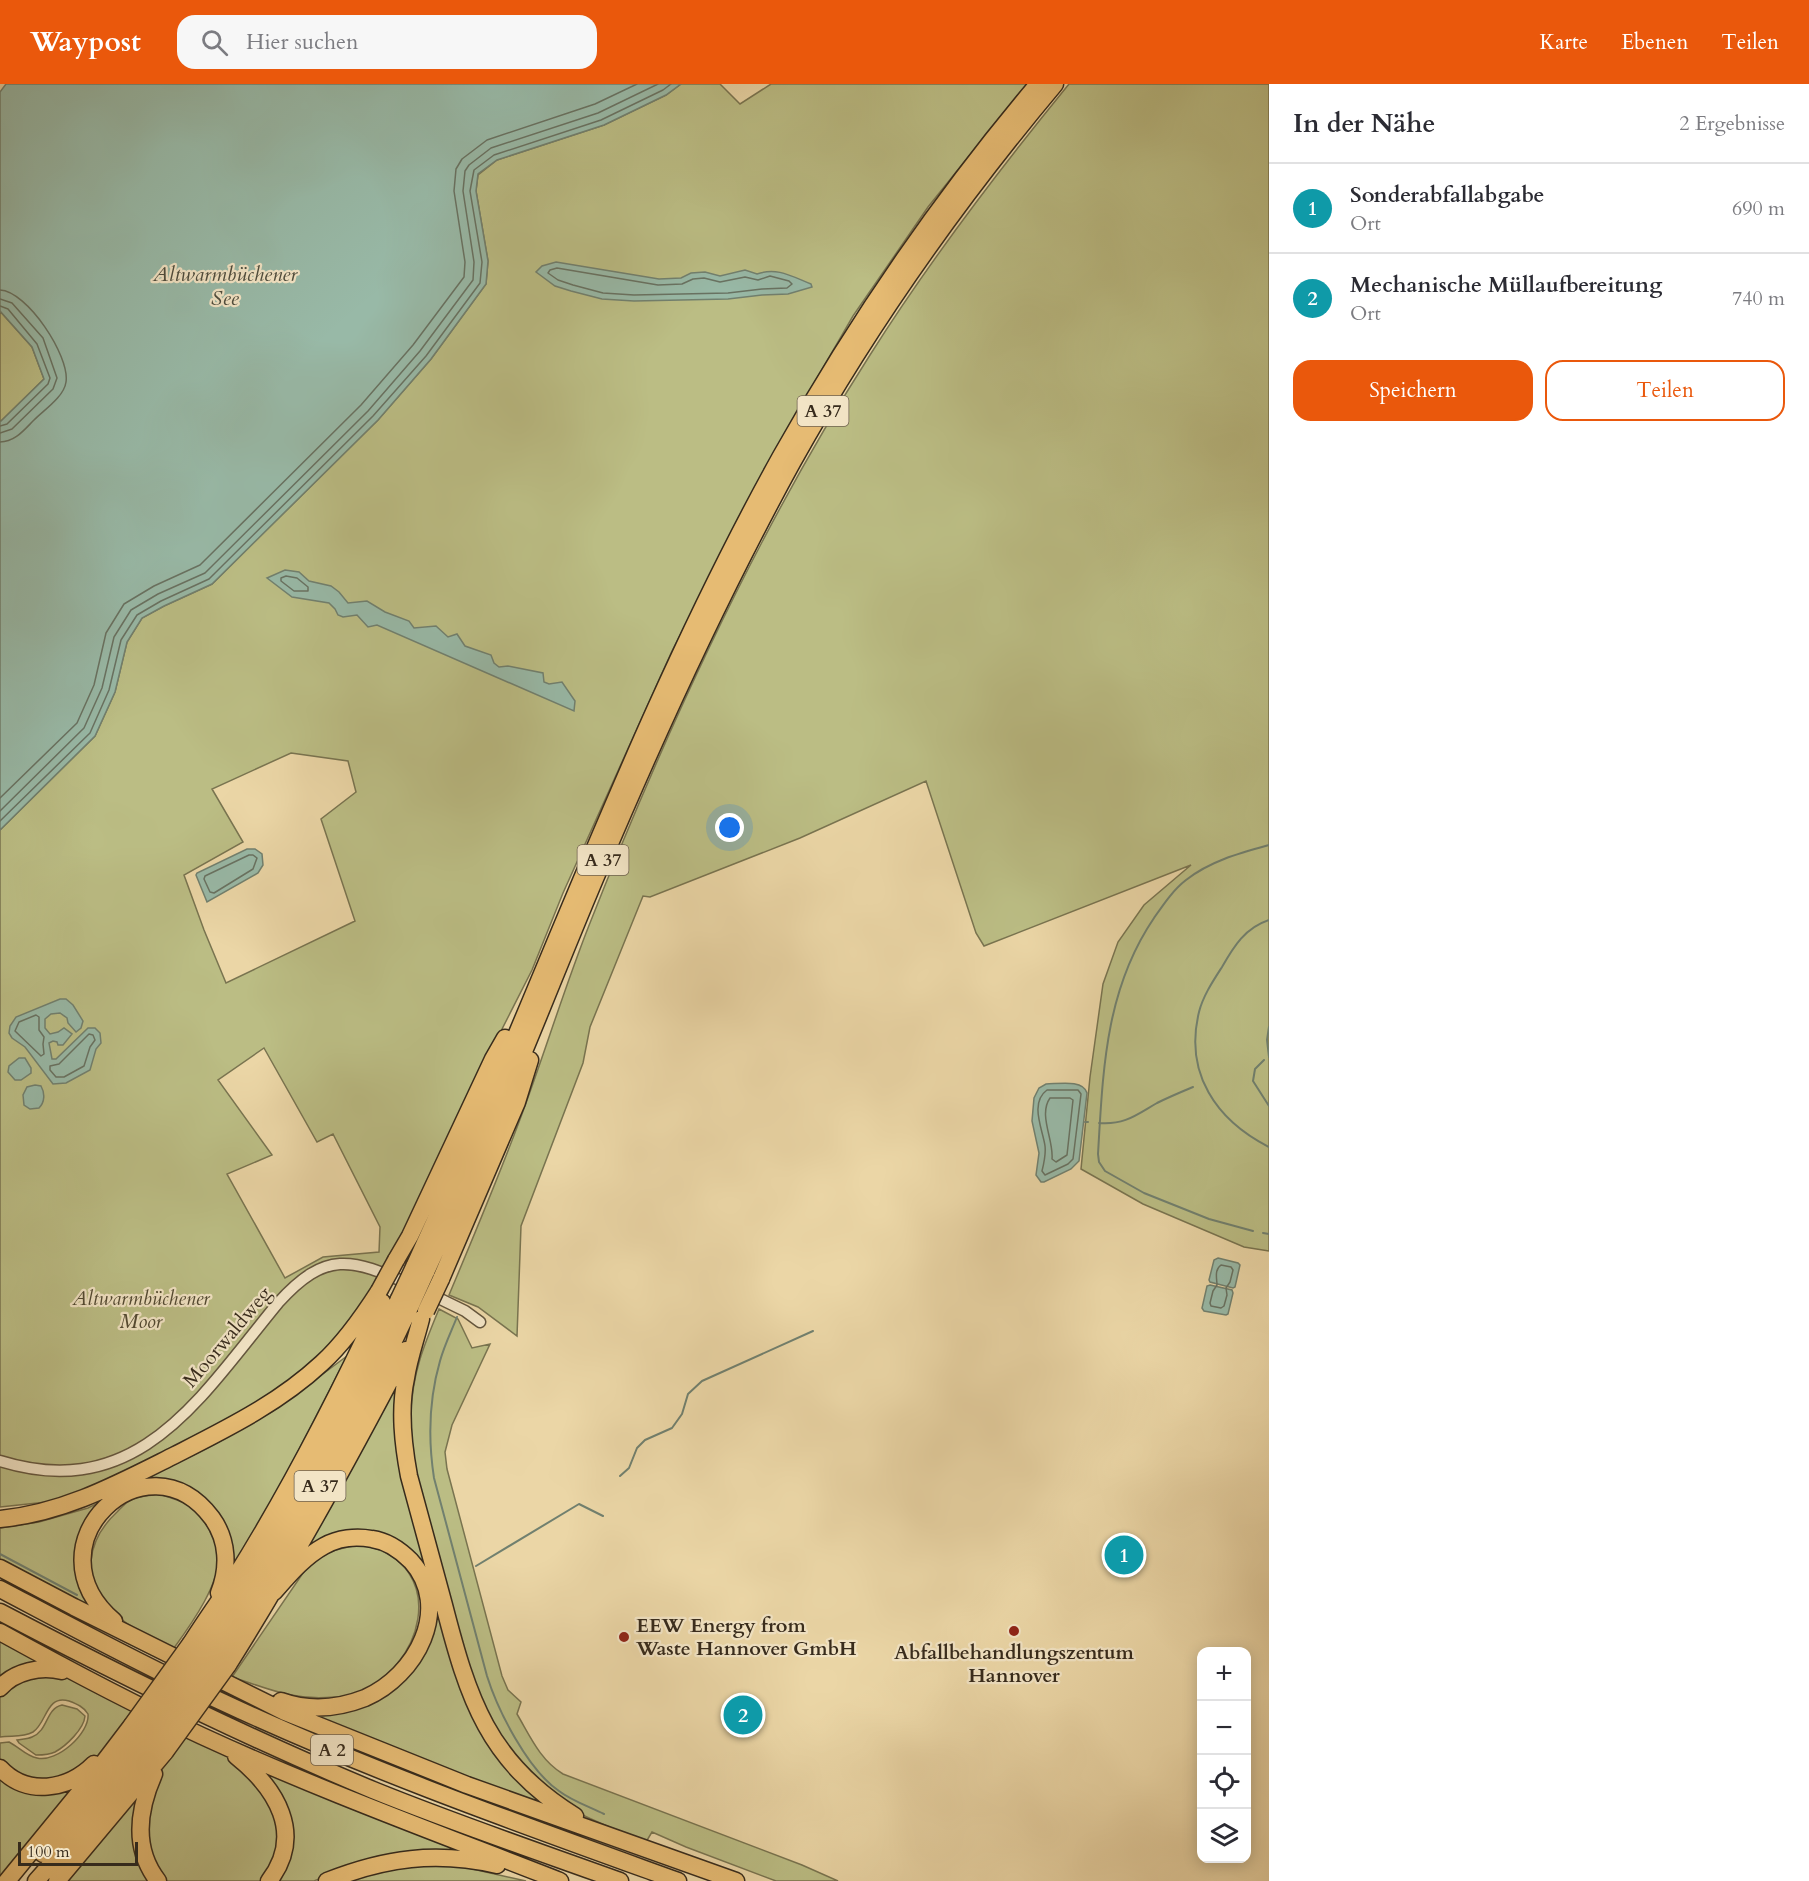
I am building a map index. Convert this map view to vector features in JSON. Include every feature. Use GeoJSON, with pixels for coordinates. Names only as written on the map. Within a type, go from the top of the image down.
{"type":"FeatureCollection","features":[{"type":"Feature","properties":{"kind":"highway","name":"A 37"},"geometry":{"type":"LineString","coordinates":[[416,1268],[637,748],[719,574],[780,458],[847,346],[907,256],[980,155],[1038,84]]}},
{"type":"Feature","properties":{"kind":"highway","name":"A 37"},"geometry":{"type":"LineString","coordinates":[[416,1268],[517,1102],[565,952],[604,857],[680,685],[731,580],[793,462],[859,350],[912,271],[990,163],[1055,84]]}},
{"type":"Feature","properties":{"kind":"highway"},"geometry":{"type":"LineString","coordinates":[[274,1592],[373,1416],[416,1268],[410,1236],[493,1059],[537,983]]}},
{"type":"Feature","properties":{"kind":"highway"},"geometry":{"type":"LineString","coordinates":[[200,1628],[234,1579],[294,1477],[342,1388],[404,1303],[416,1268]]}},
{"type":"Feature","properties":{"kind":"highway","name":"A 37"},"geometry":{"type":"LineString","coordinates":[[18,1881],[143,1738],[209,1654],[247,1583],[306,1484],[404,1303]]}},
{"type":"Feature","properties":{"kind":"highway"},"geometry":{"type":"LineString","coordinates":[[0,1519],[39,1514],[108,1489],[261,1410],[293,1388],[324,1362],[353,1328],[404,1303]]}},
{"type":"Feature","properties":{"kind":"highway"},"geometry":{"type":"LineString","coordinates":[[404,1303],[405,1379],[402,1424],[404,1450],[409,1476],[470,1695],[493,1740],[534,1787],[574,1816],[629,1844]]}},
{"type":"Feature","properties":{"kind":"highway"},"geometry":{"type":"LineString","coordinates":[[126,1632],[104,1613],[96,1602],[84,1572],[83,1553],[91,1525],[110,1502],[135,1490],[151,1487],[168,1489],[194,1500],[206,1511],[221,1534],[226,1566],[224,1580],[200,1628],[209,1654]]}},
{"type":"Feature","properties":{"kind":"highway"},"geometry":{"type":"LineString","coordinates":[[57,1881],[143,1738],[209,1654],[296,1568],[325,1545],[343,1539],[362,1537],[379,1540],[393,1546],[404,1554],[420,1574],[430,1610],[424,1638],[406,1668],[393,1681],[373,1694],[330,1708],[311,1708],[287,1703],[227,1682]]}},
{"type":"Feature","properties":{"kind":"highway"},"geometry":{"type":"LineString","coordinates":[[0,1568],[285,1712],[467,1785],[736,1881]]}},
{"type":"Feature","properties":{"kind":"highway"},"geometry":{"type":"LineString","coordinates":[[0,1588],[174,1656]]}},
{"type":"Feature","properties":{"kind":"highway","name":"A 2"},"geometry":{"type":"LineString","coordinates":[[0,1588],[218,1700],[305,1739],[461,1803],[678,1881]]}},
{"type":"Feature","properties":{"kind":"highway","name":"A 2"},"geometry":{"type":"LineString","coordinates":[[0,1612],[132,1681],[374,1791],[620,1881]]}},
{"type":"Feature","properties":{"kind":"highway"},"geometry":{"type":"LineString","coordinates":[[0,1632],[92,1682],[203,1736],[368,1806],[558,1881]]}},
{"type":"Feature","properties":{"kind":"highway"},"geometry":{"type":"LineString","coordinates":[[0,1688],[12,1678],[28,1671],[45,1668],[61,1670],[92,1682]]}},
{"type":"Feature","properties":{"kind":"highway"},"geometry":{"type":"LineString","coordinates":[[203,1736],[237,1756],[254,1770],[266,1785],[281,1812],[285,1829],[285,1844],[282,1858],[269,1881]]}},
{"type":"Feature","properties":{"kind":"highway","name":"A 37"},"geometry":{"type":"LineString","coordinates":[[36,1881],[93,1817],[143,1738]]}},
{"type":"Feature","properties":{"kind":"highway"},"geometry":{"type":"LineString","coordinates":[[0,1767],[16,1781],[28,1786],[43,1788],[58,1786],[74,1780],[143,1738]]}},
{"type":"Feature","properties":{"kind":"highway"},"geometry":{"type":"LineString","coordinates":[[7,1881],[97,1771],[143,1738]]}},
{"type":"Feature","properties":{"kind":"highway"},"geometry":{"type":"LineString","coordinates":[[143,1738],[144,1799],[140,1833],[146,1862],[158,1881]]}},
{"type":"Feature","properties":{"kind":"highway"},"geometry":{"type":"LineString","coordinates":[[327,1881],[374,1864],[406,1858],[439,1857],[482,1862],[558,1881]]}},
{"type":"Feature","properties":{"kind":"street","name":"Moorwaldweg"},"geometry":{"type":"LineString","coordinates":[[0,1461],[23,1468],[57,1472],[101,1465],[140,1449],[173,1425],[192,1406],[291,1288],[315,1271],[337,1263],[350,1263],[380,1271],[465,1311],[480,1322]]}},
{"type":"Feature","properties":{"kind":"green space","name":"Altwarmbüchener Moor"},"geometry":{"type":"Polygon","coordinates":[[[681,84],[720,84],[740,104],[771,84],[1027,84],[928,207],[853,316],[769,461],[672,651],[563,893],[532,970],[467,1098],[376,1289],[320,1358],[259,1406],[106,1483],[56,1501],[0,1507],[0,830],[95,736],[115,692],[127,642],[142,618],[212,584],[378,420],[431,359],[486,284],[488,261],[476,191],[478,175],[497,160],[604,125],[666,95],[681,84]],[[291,753],[212,789],[243,842],[184,875],[226,983],[355,921],[321,819],[356,792],[348,761],[291,753]],[[264,1048],[218,1080],[272,1155],[227,1174],[285,1278],[323,1257],[379,1252],[380,1227],[333,1134],[317,1142],[264,1048]]]}},
{"type":"Feature","properties":{"kind":"green space"},"geometry":{"type":"Polygon","coordinates":[[[1069,84],[1269,84],[1269,1251],[1244,1247],[1143,1204],[1081,1169],[1090,1077],[1103,984],[1118,942],[1144,905],[1191,865],[984,946],[976,933],[926,781],[800,838],[650,897],[643,896],[590,1027],[583,1063],[521,1226],[517,1336],[478,1307],[449,1295],[511,1144],[588,928],[681,708],[751,563],[789,492],[870,355],[941,250],[1069,84]]]}},
{"type":"Feature","properties":{"kind":"green space"},"geometry":{"type":"Polygon","coordinates":[[[0,311],[32,347],[44,379],[0,422],[0,311]]]}},
{"type":"Feature","properties":{"kind":"green space"},"geometry":{"type":"Polygon","coordinates":[[[439,1309],[458,1319],[472,1348],[490,1344],[452,1425],[445,1452],[447,1469],[502,1676],[508,1690],[521,1702],[517,1714],[536,1747],[548,1762],[563,1774],[802,1865],[838,1881],[776,1881],[652,1832],[646,1842],[606,1826],[559,1802],[510,1753],[497,1736],[479,1702],[467,1666],[423,1503],[414,1459],[411,1414],[416,1373],[439,1309]]]}},
{"type":"Feature","properties":{"kind":"green space"},"geometry":{"type":"Polygon","coordinates":[[[347,1356],[261,1523],[234,1567],[209,1508],[135,1487],[82,1537],[101,1617],[0,1565],[0,1528],[39,1522],[88,1508],[215,1444],[273,1411],[347,1356]]]}},
{"type":"Feature","properties":{"kind":"green space"},"geometry":{"type":"Polygon","coordinates":[[[403,1362],[399,1410],[470,1705],[572,1818],[309,1715],[378,1696],[435,1613],[388,1538],[301,1556],[403,1362]]]}},
{"type":"Feature","properties":{"kind":"green space"},"geometry":{"type":"Polygon","coordinates":[[[158,1494],[176,1499],[197,1511],[207,1525],[218,1551],[216,1575],[211,1588],[197,1615],[174,1648],[141,1632],[111,1610],[101,1598],[91,1573],[94,1547],[107,1523],[129,1501],[158,1494]]]}},
{"type":"Feature","properties":{"kind":"green space"},"geometry":{"type":"Polygon","coordinates":[[[363,1545],[391,1556],[409,1573],[418,1595],[418,1618],[411,1642],[397,1665],[377,1683],[343,1697],[294,1696],[232,1677],[309,1566],[330,1553],[363,1545]]]}},
{"type":"Feature","properties":{"kind":"green space"},"geometry":{"type":"Polygon","coordinates":[[[0,1636],[55,1665],[0,1684],[0,1636]]]}},
{"type":"Feature","properties":{"kind":"green space"},"geometry":{"type":"Polygon","coordinates":[[[61,1674],[134,1708],[96,1760],[84,1771],[37,1783],[0,1763],[0,1743],[9,1742],[37,1758],[54,1756],[78,1738],[84,1730],[88,1714],[77,1705],[61,1700],[51,1705],[38,1728],[33,1732],[21,1736],[0,1737],[0,1694],[14,1682],[61,1674]]]}},
{"type":"Feature","properties":{"kind":"green space"},"geometry":{"type":"Polygon","coordinates":[[[62,1705],[77,1709],[85,1716],[78,1732],[64,1746],[55,1752],[36,1755],[19,1743],[17,1740],[30,1738],[37,1734],[53,1711],[62,1705]]]}},
{"type":"Feature","properties":{"kind":"green space"},"geometry":{"type":"Polygon","coordinates":[[[187,1735],[230,1757],[244,1767],[276,1810],[279,1849],[262,1881],[165,1881],[159,1875],[145,1834],[158,1775],[187,1735]]]}},
{"type":"Feature","properties":{"kind":"green space"},"geometry":{"type":"Polygon","coordinates":[[[262,1769],[478,1854],[329,1875],[314,1881],[274,1881],[286,1858],[262,1769]]]}},
{"type":"Feature","properties":{"kind":"green space"},"geometry":{"type":"Polygon","coordinates":[[[0,1775],[54,1793],[69,1790],[79,1784],[0,1881],[0,1775]]]}},
{"type":"Feature","properties":{"kind":"green space"},"geometry":{"type":"Polygon","coordinates":[[[140,1793],[154,1881],[64,1881],[140,1793]]]}},
{"type":"Feature","properties":{"kind":"green space"},"geometry":{"type":"Polygon","coordinates":[[[437,1861],[526,1881],[353,1881],[374,1870],[437,1861]]]}},
{"type":"Feature","properties":{"kind":"water","name":"Altwarmbüchener See"},"geometry":{"type":"Polygon","coordinates":[[[6,84],[681,84],[666,95],[604,125],[497,160],[478,174],[476,191],[488,261],[486,284],[431,359],[378,420],[212,584],[142,618],[127,642],[115,692],[95,736],[0,830],[0,422],[44,379],[32,347],[0,311],[0,92],[6,84]]]}},
{"type":"Feature","properties":{"kind":"water"},"geometry":{"type":"Polygon","coordinates":[[[556,262],[659,279],[681,278],[691,273],[705,272],[720,276],[745,270],[757,274],[771,271],[790,275],[811,284],[812,287],[788,294],[728,299],[634,301],[602,299],[555,286],[536,272],[542,266],[556,262]]]}},
{"type":"Feature","properties":{"kind":"water"},"geometry":{"type":"Polygon","coordinates":[[[285,570],[299,572],[309,581],[331,586],[348,603],[367,601],[385,612],[409,621],[414,628],[436,626],[448,637],[457,634],[465,646],[491,655],[494,663],[499,667],[508,666],[543,673],[544,682],[549,684],[562,682],[575,701],[574,711],[377,625],[368,627],[357,615],[343,617],[338,615],[329,603],[292,597],[267,578],[285,570]]]}},
{"type":"Feature","properties":{"kind":"water"},"geometry":{"type":"Polygon","coordinates":[[[247,849],[255,849],[262,854],[263,865],[258,873],[207,902],[197,873],[247,849]]]}},
{"type":"Feature","properties":{"kind":"water"},"geometry":{"type":"Polygon","coordinates":[[[60,999],[66,999],[73,1005],[83,1021],[81,1028],[76,1032],[68,1023],[67,1018],[60,1013],[51,1014],[45,1019],[45,1028],[50,1034],[64,1028],[72,1034],[63,1045],[58,1045],[53,1041],[49,1043],[52,1059],[56,1059],[88,1028],[95,1028],[100,1033],[101,1043],[96,1049],[90,1070],[66,1083],[53,1084],[25,1047],[9,1033],[10,1026],[16,1017],[60,999]]]}},
{"type":"Feature","properties":{"kind":"water"},"geometry":{"type":"Polygon","coordinates":[[[19,1058],[25,1058],[31,1068],[31,1073],[21,1080],[15,1080],[8,1072],[9,1066],[19,1058]]]}},
{"type":"Feature","properties":{"kind":"water"},"geometry":{"type":"Polygon","coordinates":[[[1046,1084],[1075,1084],[1085,1089],[1087,1093],[1079,1161],[1071,1169],[1041,1182],[1036,1175],[1039,1153],[1032,1121],[1034,1098],[1039,1088],[1046,1084]]]}},
{"type":"Feature","properties":{"kind":"water"},"geometry":{"type":"Polygon","coordinates":[[[41,1086],[44,1094],[43,1100],[39,1108],[30,1109],[24,1105],[23,1095],[27,1087],[41,1086]]]}},
{"type":"Feature","properties":{"kind":"water"},"geometry":{"type":"Polygon","coordinates":[[[1218,1258],[1240,1265],[1235,1287],[1210,1282],[1214,1260],[1218,1258]]]}},
{"type":"Feature","properties":{"kind":"water"},"geometry":{"type":"Polygon","coordinates":[[[1207,1286],[1232,1290],[1228,1314],[1204,1311],[1202,1308],[1207,1286]]]}},
{"type":"Feature","properties":{"kind":"waterway"},"geometry":{"type":"LineString","coordinates":[[1253,1231],[1209,1219],[1144,1193],[1105,1171],[1099,1162],[1098,1154],[1102,1092],[1110,1032],[1125,974],[1138,945],[1165,903],[1177,888],[1195,873],[1236,855],[1269,845]]}},
{"type":"Feature","properties":{"kind":"waterway"},"geometry":{"type":"LineString","coordinates":[[1269,920],[1247,933],[1231,952],[1203,1000],[1196,1034],[1196,1055],[1208,1092],[1234,1123],[1269,1147]]}},
{"type":"Feature","properties":{"kind":"waterway"},"geometry":{"type":"LineString","coordinates":[[1269,1027],[1267,1040],[1269,1057]]}},
{"type":"Feature","properties":{"kind":"waterway"},"geometry":{"type":"LineString","coordinates":[[1264,1060],[1255,1069],[1253,1081],[1269,1106]]}},
{"type":"Feature","properties":{"kind":"waterway"},"geometry":{"type":"LineString","coordinates":[[1099,1123],[1130,1118],[1193,1087]]}},
{"type":"Feature","properties":{"kind":"waterway"},"geometry":{"type":"LineString","coordinates":[[1263,1233],[1269,1234]]}},
{"type":"Feature","properties":{"kind":"waterway"},"geometry":{"type":"LineString","coordinates":[[457,1317],[436,1375],[430,1434],[432,1463],[434,1478],[487,1676],[506,1722],[536,1769],[564,1795],[604,1814]]}},
{"type":"Feature","properties":{"kind":"waterway"},"geometry":{"type":"LineString","coordinates":[[620,1476],[629,1468],[637,1448],[645,1440],[672,1428],[682,1414],[688,1394],[702,1381],[813,1331]]}},
{"type":"Feature","properties":{"kind":"waterway"},"geometry":{"type":"LineString","coordinates":[[476,1566],[579,1504],[603,1516]]}},
{"type":"Feature","properties":{"kind":"waterway"},"geometry":{"type":"LineString","coordinates":[[0,1554],[77,1595]]}},
{"type":"Feature","properties":{"kind":"place","name":"Sonderabfallabgabe"},"geometry":{"type":"Point","coordinates":[1124,1555]}},
{"type":"Feature","properties":{"kind":"place","name":"Abfallbehandlungszentum Hannover"},"geometry":{"type":"Point","coordinates":[1014,1631]}},
{"type":"Feature","properties":{"kind":"place","name":"EEW Energy from Waste Hannover GmbH"},"geometry":{"type":"Point","coordinates":[624,1637]}},
{"type":"Feature","properties":{"kind":"place","name":"Mechanische Müllaufbereitung"},"geometry":{"type":"Point","coordinates":[743,1715]}}]}
